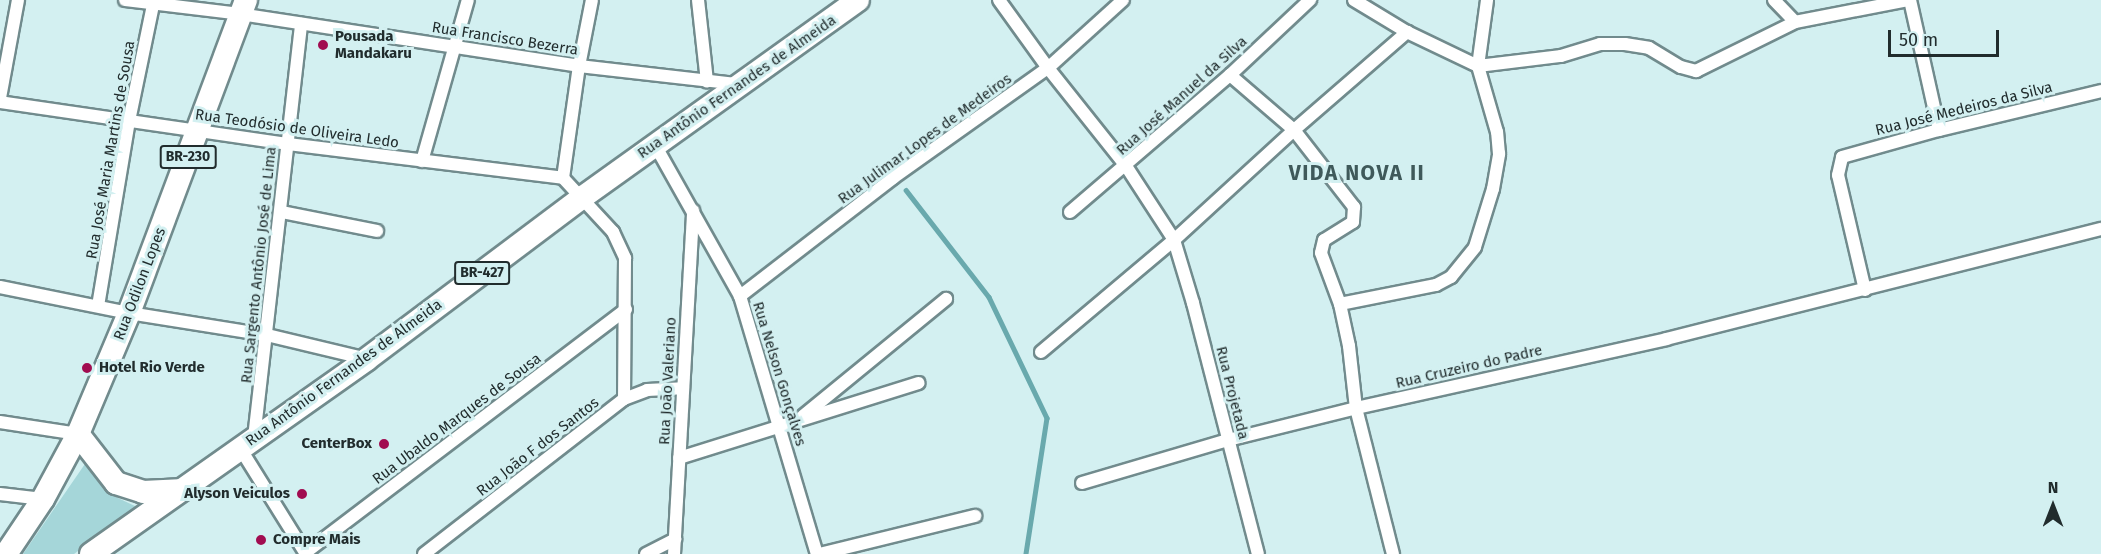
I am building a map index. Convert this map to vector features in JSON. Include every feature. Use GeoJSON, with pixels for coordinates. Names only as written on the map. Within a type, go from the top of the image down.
{"type":"FeatureCollection","features":[{"type":"Feature","properties":{"kind":"highway","name":"Rua Antônio Fernandes de Almeida"},"geometry":{"type":"LineString","coordinates":[[91,554],[366,359],[583,197],[858,0]]}},
{"type":"Feature","properties":{"kind":"highway","name":"Rua Odilon Lopes"},"geometry":{"type":"LineString","coordinates":[[6,554],[43,500],[78,434],[129,313],[243,7]]}},
{"type":"Feature","properties":{"kind":"highway"},"geometry":{"type":"LineString","coordinates":[[78,434],[108,476],[125,488],[154,493],[180,490]]}},
{"type":"Feature","properties":{"kind":"street"},"geometry":{"type":"LineString","coordinates":[[0,100],[18,0]]}},
{"type":"Feature","properties":{"kind":"street","name":"Rua Francisco Bezerra"},"geometry":{"type":"LineString","coordinates":[[125,0],[243,7],[301,24],[579,66],[738,84]]}},
{"type":"Feature","properties":{"kind":"street"},"geometry":{"type":"LineString","coordinates":[[422,161],[468,0]]}},
{"type":"Feature","properties":{"kind":"street"},"geometry":{"type":"LineString","coordinates":[[592,0],[579,66],[563,178],[613,232],[625,258],[624,399]]}},
{"type":"Feature","properties":{"kind":"street"},"geometry":{"type":"LineString","coordinates":[[698,0],[707,82]]}},
{"type":"Feature","properties":{"kind":"street","name":"Rua Projetada"},"geometry":{"type":"LineString","coordinates":[[999,0],[1048,68],[1126,165],[1174,240],[1193,303],[1258,554]]}},
{"type":"Feature","properties":{"kind":"street","name":"Rua Julimar Lopes de Medeiros"},"geometry":{"type":"LineString","coordinates":[[740,296],[893,178],[1048,68],[1123,0]]}},
{"type":"Feature","properties":{"kind":"street","name":"Rua José Manuel da Silva"},"geometry":{"type":"LineString","coordinates":[[1070,212],[1230,75],[1310,0]]}},
{"type":"Feature","properties":{"kind":"street"},"geometry":{"type":"LineString","coordinates":[[1354,0],[1407,32],[1478,66],[1561,56],[1600,44],[1625,44],[1649,48],[1682,67],[1696,71],[1795,22],[1909,0],[1939,130]]}},
{"type":"Feature","properties":{"kind":"street"},"geometry":{"type":"LineString","coordinates":[[1340,304],[1436,285],[1451,277],[1475,247],[1493,189],[1499,154],[1497,132],[1478,66],[1487,0]]}},
{"type":"Feature","properties":{"kind":"street"},"geometry":{"type":"LineString","coordinates":[[1774,0],[1795,22]]}},
{"type":"Feature","properties":{"kind":"street","name":"Rua José Maria Martins de Sousa"},"geometry":{"type":"LineString","coordinates":[[98,306],[129,121],[154,2]]}},
{"type":"Feature","properties":{"kind":"street","name":"Rua Sargento Antônio José de Lima"},"geometry":{"type":"LineString","coordinates":[[247,443],[267,335],[301,24]]}},
{"type":"Feature","properties":{"kind":"street"},"geometry":{"type":"LineString","coordinates":[[1041,352],[1174,240],[1294,130],[1407,32]]}},
{"type":"Feature","properties":{"kind":"street"},"geometry":{"type":"LineString","coordinates":[[1230,75],[1294,130],[1356,212],[1353,222],[1331,234],[1322,246],[1321,253],[1340,304],[1349,346],[1356,408],[1393,554]]}},
{"type":"Feature","properties":{"kind":"street","name":"Rua José Medeiros da Silva"},"geometry":{"type":"LineString","coordinates":[[1865,290],[1838,175],[1838,162],[1846,154],[2101,91]]}},
{"type":"Feature","properties":{"kind":"street","name":"Rua Teodósio de Oliveira Ledo"},"geometry":{"type":"LineString","coordinates":[[0,100],[288,144],[563,178]]}},
{"type":"Feature","properties":{"kind":"street","name":"Rua Nelson Gonçalves"},"geometry":{"type":"LineString","coordinates":[[656,145],[740,296],[819,554]]}},
{"type":"Feature","properties":{"kind":"street","name":"Rua João Valeriano"},"geometry":{"type":"LineString","coordinates":[[674,554],[693,210]]}},
{"type":"Feature","properties":{"kind":"street"},"geometry":{"type":"LineString","coordinates":[[282,212],[376,231]]}},
{"type":"Feature","properties":{"kind":"street","name":"Rua Cruzeiro do Padre"},"geometry":{"type":"LineString","coordinates":[[1082,483],[1228,440],[1356,408],[1666,339],[2101,229]]}},
{"type":"Feature","properties":{"kind":"street"},"geometry":{"type":"LineString","coordinates":[[0,287],[129,313],[267,335],[366,359]]}},
{"type":"Feature","properties":{"kind":"street"},"geometry":{"type":"LineString","coordinates":[[798,420],[946,299]]}},
{"type":"Feature","properties":{"kind":"street","name":"Rua Ubaldo Marques de Sousa"},"geometry":{"type":"LineString","coordinates":[[306,554],[626,309]]}},
{"type":"Feature","properties":{"kind":"street"},"geometry":{"type":"LineString","coordinates":[[679,458],[919,382]]}},
{"type":"Feature","properties":{"kind":"street","name":"Rua João F dos Santos"},"geometry":{"type":"LineString","coordinates":[[424,554],[624,399],[647,390],[682,388]]}},
{"type":"Feature","properties":{"kind":"street"},"geometry":{"type":"LineString","coordinates":[[0,422],[78,434]]}},
{"type":"Feature","properties":{"kind":"street"},"geometry":{"type":"LineString","coordinates":[[247,443],[306,554]]}},
{"type":"Feature","properties":{"kind":"street"},"geometry":{"type":"LineString","coordinates":[[0,494],[43,500]]}},
{"type":"Feature","properties":{"kind":"street"},"geometry":{"type":"LineString","coordinates":[[819,554],[975,516]]}},
{"type":"Feature","properties":{"kind":"street"},"geometry":{"type":"LineString","coordinates":[[646,554],[675,539]]}},
{"type":"Feature","properties":{"kind":"shaded area"},"geometry":{"type":"Polygon","coordinates":[[[87,461],[96,479],[118,498],[137,507],[74,554],[23,554],[87,461]]]}},
{"type":"Feature","properties":{"kind":"waterway"},"geometry":{"type":"LineString","coordinates":[[906,190],[989,297],[1047,418],[1026,554]]}},
{"type":"Feature","properties":{"kind":"place","name":"Pousada Mandakaru"},"geometry":{"type":"Point","coordinates":[323,45]}},
{"type":"Feature","properties":{"kind":"place","name":"Hotel Rio Verde"},"geometry":{"type":"Point","coordinates":[87,368]}},
{"type":"Feature","properties":{"kind":"place","name":"CenterBox"},"geometry":{"type":"Point","coordinates":[384,444]}},
{"type":"Feature","properties":{"kind":"place","name":"Alyson Veiculos"},"geometry":{"type":"Point","coordinates":[302,494]}},
{"type":"Feature","properties":{"kind":"place","name":"Compre Mais"},"geometry":{"type":"Point","coordinates":[261,540]}},
{"type":"Feature","properties":{"kind":"district","name":"VIDA NOVA II"},"geometry":{"type":"Point","coordinates":[1357,173]}}]}
